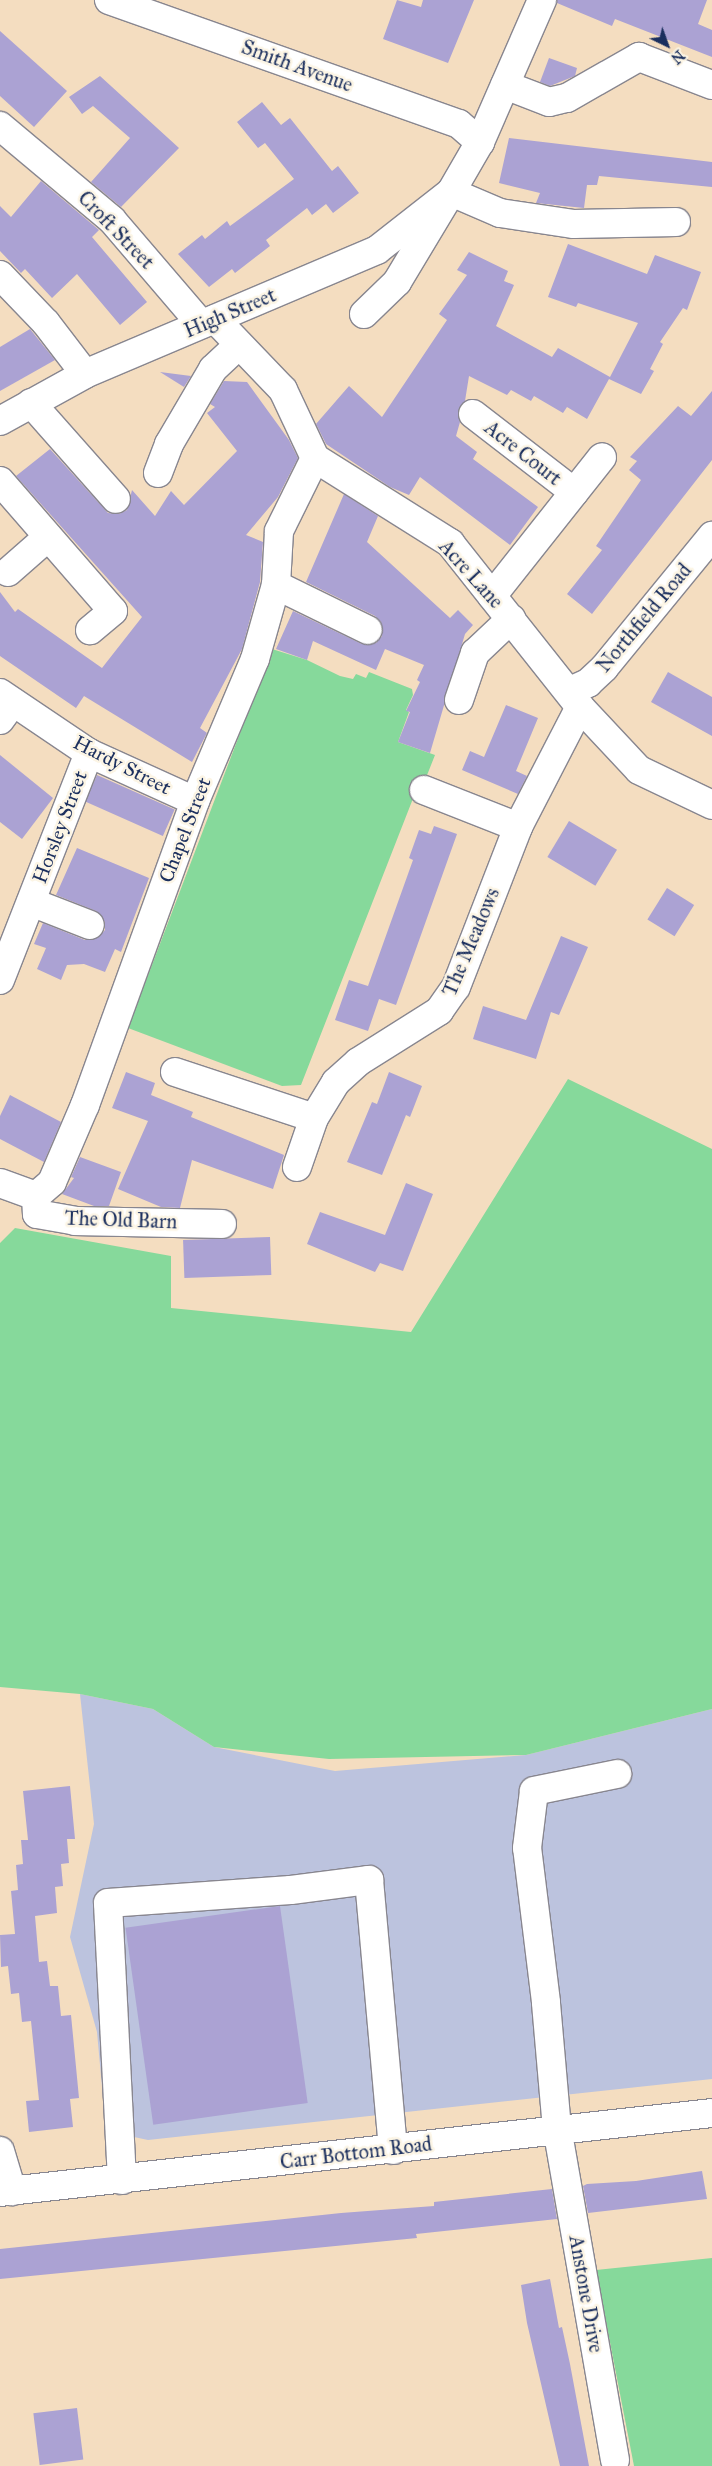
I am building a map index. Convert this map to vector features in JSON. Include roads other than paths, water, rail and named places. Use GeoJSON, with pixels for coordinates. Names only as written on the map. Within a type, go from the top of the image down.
{"type":"FeatureCollection","features":[{"type":"Feature","properties":{"kind":"street","name":"Smith Avenue"},"geometry":{"type":"LineString","coordinates":[[109,0],[459,124],[480,142]]}},
{"type":"Feature","properties":{"kind":"street","name":"High Street"},"geometry":{"type":"LineString","coordinates":[[364,314],[397,282],[452,192],[480,142],[541,0]]}},
{"type":"Feature","properties":{"kind":"street"},"geometry":{"type":"LineString","coordinates":[[505,85],[549,102],[566,98],[639,57],[712,85]]}},
{"type":"Feature","properties":{"kind":"street","name":"Croft Street"},"geometry":{"type":"LineString","coordinates":[[0,126],[112,220],[208,321]]}},
{"type":"Feature","properties":{"kind":"street","name":"High Street"},"geometry":{"type":"LineString","coordinates":[[0,421],[85,374],[377,250],[452,192]]}},
{"type":"Feature","properties":{"kind":"street"},"geometry":{"type":"LineString","coordinates":[[452,192],[500,213],[574,224],[676,222]]}},
{"type":"Feature","properties":{"kind":"street"},"geometry":{"type":"LineString","coordinates":[[0,275],[46,323],[85,374]]}},
{"type":"Feature","properties":{"kind":"street"},"geometry":{"type":"LineString","coordinates":[[208,321],[238,346],[282,390],[315,458]]}},
{"type":"Feature","properties":{"kind":"street"},"geometry":{"type":"LineString","coordinates":[[158,473],[168,444],[213,369],[238,346]]}},
{"type":"Feature","properties":{"kind":"street"},"geometry":{"type":"LineString","coordinates":[[31,403],[116,499]]}},
{"type":"Feature","properties":{"kind":"street","name":"Acre Court"},"geometry":{"type":"LineString","coordinates":[[473,414],[574,492]]}},
{"type":"Feature","properties":{"kind":"street","name":"Acre Court"},"geometry":{"type":"LineString","coordinates":[[492,596],[602,457]]}},
{"type":"Feature","properties":{"kind":"street","name":"Chapel Street"},"geometry":{"type":"LineString","coordinates":[[36,1196],[52,1182],[85,1105],[195,802],[255,659],[276,585],[279,531],[315,458]]}},
{"type":"Feature","properties":{"kind":"street","name":"Acre Lane"},"geometry":{"type":"LineString","coordinates":[[315,458],[450,543],[575,699],[639,770],[712,805]]}},
{"type":"Feature","properties":{"kind":"street"},"geometry":{"type":"LineString","coordinates":[[0,481],[113,611],[90,630]]}},
{"type":"Feature","properties":{"kind":"street"},"geometry":{"type":"LineString","coordinates":[[8,572],[48,536]]}},
{"type":"Feature","properties":{"kind":"street","name":"Northfield Road"},"geometry":{"type":"LineString","coordinates":[[575,699],[604,668],[712,536]]}},
{"type":"Feature","properties":{"kind":"street"},"geometry":{"type":"LineString","coordinates":[[276,585],[368,630]]}},
{"type":"Feature","properties":{"kind":"street"},"geometry":{"type":"LineString","coordinates":[[459,700],[475,653],[511,619]]}},
{"type":"Feature","properties":{"kind":"street","name":"The Meadows"},"geometry":{"type":"LineString","coordinates":[[297,1167],[314,1118],[336,1082],[358,1062],[439,1011],[450,995],[518,827],[575,699]]}},
{"type":"Feature","properties":{"kind":"street","name":"Hardy Street"},"geometry":{"type":"LineString","coordinates":[[4,705],[88,753],[195,802]]}},
{"type":"Feature","properties":{"kind":"street","name":"Horsley Street"},"geometry":{"type":"LineString","coordinates":[[0,980],[88,753]]}},
{"type":"Feature","properties":{"kind":"street"},"geometry":{"type":"LineString","coordinates":[[424,790],[518,827]]}},
{"type":"Feature","properties":{"kind":"street","name":"Horsley Street"},"geometry":{"type":"LineString","coordinates":[[31,902],[90,925]]}},
{"type":"Feature","properties":{"kind":"street"},"geometry":{"type":"LineString","coordinates":[[175,1072],[314,1118]]}},
{"type":"Feature","properties":{"kind":"street"},"geometry":{"type":"LineString","coordinates":[[0,1183],[36,1196]]}},
{"type":"Feature","properties":{"kind":"street","name":"The Old Barn"},"geometry":{"type":"LineString","coordinates":[[36,1196],[37,1214],[75,1221],[222,1224]]}},
{"type":"Feature","properties":{"kind":"street","name":"Anstone Drive"},"geometry":{"type":"LineString","coordinates":[[615,2460],[557,2129],[546,2002],[528,1861],[534,1791],[617,1774]]}},
{"type":"Feature","properties":{"kind":"street"},"geometry":{"type":"LineString","coordinates":[[122,2180],[108,1903],[291,1890],[370,1880],[393,2150]]}},
{"type":"Feature","properties":{"kind":"street","name":"Carr Bottom Road"},"geometry":{"type":"LineString","coordinates":[[6,2192],[712,2113]]}},
{"type":"Feature","properties":{"kind":"street"},"geometry":{"type":"LineString","coordinates":[[0,2151],[6,2192]]}}]}
